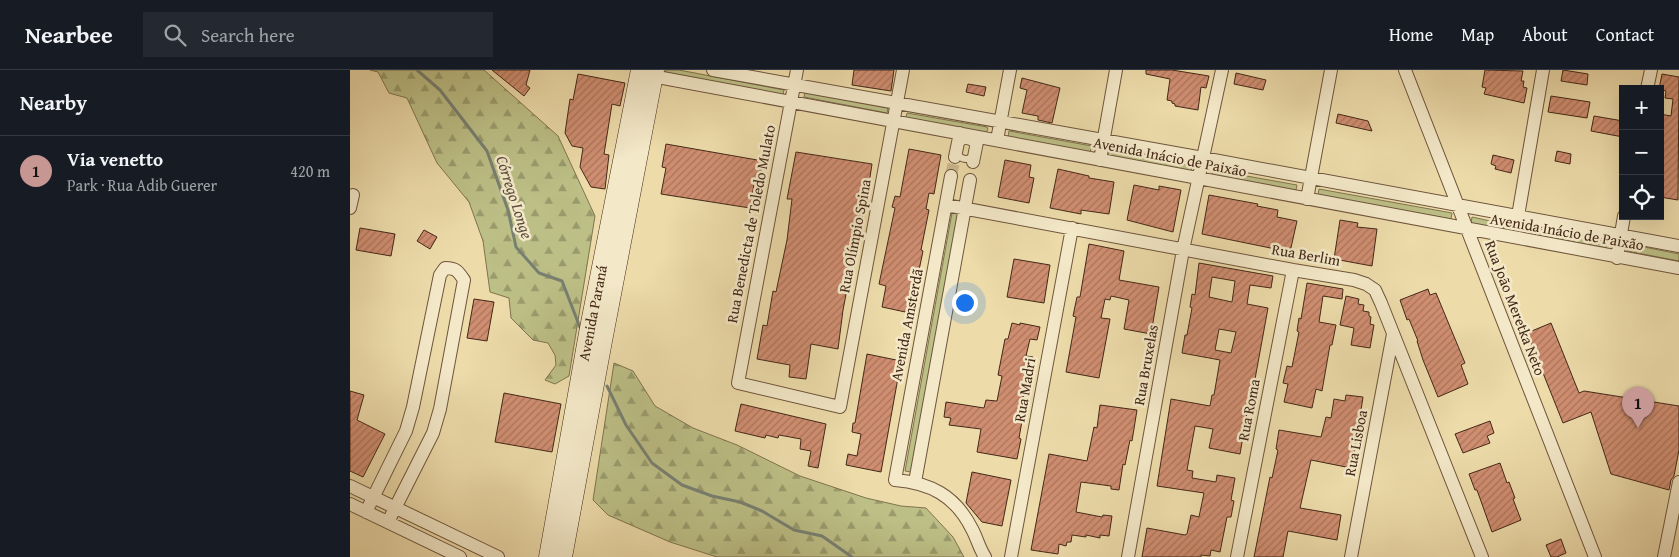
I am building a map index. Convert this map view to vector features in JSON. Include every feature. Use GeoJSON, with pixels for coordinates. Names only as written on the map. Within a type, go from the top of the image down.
{"type":"FeatureCollection","features":[{"type":"Feature","properties":{"kind":"main road","name":"Avenida Paraná"},"geometry":{"type":"LineString","coordinates":[[548,557],[588,333],[645,72]]}},
{"type":"Feature","properties":{"kind":"main road","name":"Avenida Paraná"},"geometry":{"type":"LineString","coordinates":[[564,557],[603,341],[645,72]]}},
{"type":"Feature","properties":{"kind":"street","name":"Avenida Inácio de Paixão"},"geometry":{"type":"LineString","coordinates":[[713,70],[1679,246]]}},
{"type":"Feature","properties":{"kind":"street","name":"Rua Benedicta de Toledo Mulato"},"geometry":{"type":"LineString","coordinates":[[796,70],[738,384],[840,407]]}},
{"type":"Feature","properties":{"kind":"street","name":"Rua Olímpio Spina"},"geometry":{"type":"LineString","coordinates":[[840,407],[903,70]]}},
{"type":"Feature","properties":{"kind":"street"},"geometry":{"type":"LineString","coordinates":[[997,140],[1010,70]]}},
{"type":"Feature","properties":{"kind":"street"},"geometry":{"type":"LineString","coordinates":[[1100,160],[1116,70]]}},
{"type":"Feature","properties":{"kind":"street","name":"Rua Bruxelas"},"geometry":{"type":"LineString","coordinates":[[1128,557],[1184,250],[1222,70]]}},
{"type":"Feature","properties":{"kind":"street"},"geometry":{"type":"LineString","coordinates":[[1307,199],[1331,70]]}},
{"type":"Feature","properties":{"kind":"street","name":"Rua João Meretka Neto"},"geometry":{"type":"LineString","coordinates":[[1405,70],[1595,557]]}},
{"type":"Feature","properties":{"kind":"street"},"geometry":{"type":"LineString","coordinates":[[1518,216],[1543,70]]}},
{"type":"Feature","properties":{"kind":"street"},"geometry":{"type":"LineString","coordinates":[[1648,85],[1651,70]]}},
{"type":"Feature","properties":{"kind":"street","name":"Avenida Inácio de Paixão"},"geometry":{"type":"LineString","coordinates":[[645,72],[1198,179],[1679,268]]}},
{"type":"Feature","properties":{"kind":"street"},"geometry":{"type":"LineString","coordinates":[[956,153],[960,133]]}},
{"type":"Feature","properties":{"kind":"street"},"geometry":{"type":"LineString","coordinates":[[974,157],[978,137]]}},
{"type":"Feature","properties":{"kind":"street","name":"Avenida Amsterdã"},"geometry":{"type":"LineString","coordinates":[[915,482],[895,480],[951,176]]}},
{"type":"Feature","properties":{"kind":"street"},"geometry":{"type":"LineString","coordinates":[[970,180],[915,482],[939,492],[959,507],[985,557]]}},
{"type":"Feature","properties":{"kind":"street","name":"Rua Berlim"},"geometry":{"type":"LineString","coordinates":[[946,205],[1354,280],[1366,284],[1375,290],[1482,557]]}},
{"type":"Feature","properties":{"kind":"street"},"geometry":{"type":"LineString","coordinates":[[1617,258],[1623,220]]}},
{"type":"Feature","properties":{"kind":"street","name":"Rua Madri"},"geometry":{"type":"LineString","coordinates":[[1011,557],[1072,228]]}},
{"type":"Feature","properties":{"kind":"street"},"geometry":{"type":"LineString","coordinates":[[366,512],[406,431],[413,408],[440,275],[445,268],[453,268],[458,271],[464,280],[440,409],[433,433],[388,522]]}},
{"type":"Feature","properties":{"kind":"street","name":"Rua Roma"},"geometry":{"type":"LineString","coordinates":[[1237,557],[1293,270]]}},
{"type":"Feature","properties":{"kind":"street","name":"Rua Lisboa"},"geometry":{"type":"LineString","coordinates":[[1351,557],[1393,334]]}},
{"type":"Feature","properties":{"kind":"street"},"geometry":{"type":"LineString","coordinates":[[1664,557],[1679,482]]}},
{"type":"Feature","properties":{"kind":"street"},"geometry":{"type":"LineString","coordinates":[[350,486],[498,557]]}},
{"type":"Feature","properties":{"kind":"street"},"geometry":{"type":"LineString","coordinates":[[350,504],[460,557]]}},
{"type":"Feature","properties":{"kind":"lane"},"geometry":{"type":"LineString","coordinates":[[966,141],[974,145],[974,157],[962,158],[956,153],[960,143],[966,141]]}},
{"type":"Feature","properties":{"kind":"green space"},"geometry":{"type":"Polygon","coordinates":[[[370,70],[484,70],[558,136],[595,216],[569,376],[555,384],[545,380],[556,365],[555,355],[548,343],[533,340],[511,318],[509,298],[490,292],[483,241],[469,202],[437,163],[407,98],[389,93],[378,72],[370,70]]]}},
{"type":"Feature","properties":{"kind":"green space"},"geometry":{"type":"Polygon","coordinates":[[[666,70],[679,70],[784,90],[783,95],[666,73],[666,70]]]}},
{"type":"Feature","properties":{"kind":"green space"},"geometry":{"type":"Polygon","coordinates":[[[805,92],[888,108],[887,113],[804,97],[805,92]]]}},
{"type":"Feature","properties":{"kind":"green space"},"geometry":{"type":"Polygon","coordinates":[[[907,113],[987,127],[988,129],[986,133],[906,118],[907,113]]]}},
{"type":"Feature","properties":{"kind":"green space"},"geometry":{"type":"Polygon","coordinates":[[[1009,131],[1092,146],[1090,152],[1008,137],[1009,131]]]}},
{"type":"Feature","properties":{"kind":"green space"},"geometry":{"type":"Polygon","coordinates":[[[1109,149],[1192,166],[1191,173],[1108,156],[1109,149]]]}},
{"type":"Feature","properties":{"kind":"green space"},"geometry":{"type":"Polygon","coordinates":[[[1213,170],[1297,185],[1296,190],[1212,175],[1213,170]]]}},
{"type":"Feature","properties":{"kind":"green space"},"geometry":{"type":"Polygon","coordinates":[[[1319,189],[1452,213],[1451,219],[1318,195],[1319,189]]]}},
{"type":"Feature","properties":{"kind":"green space"},"geometry":{"type":"Polygon","coordinates":[[[952,213],[958,214],[911,472],[905,471],[952,213]]]}},
{"type":"Feature","properties":{"kind":"green space"},"geometry":{"type":"Polygon","coordinates":[[[1472,217],[1504,224],[1503,229],[1471,223],[1472,217]]]}},
{"type":"Feature","properties":{"kind":"green space"},"geometry":{"type":"Polygon","coordinates":[[[1522,226],[1607,242],[1606,248],[1521,232],[1522,226]]]}},
{"type":"Feature","properties":{"kind":"green space"},"geometry":{"type":"Polygon","coordinates":[[[1629,244],[1679,254],[1679,261],[1627,251],[1629,244]]]}},
{"type":"Feature","properties":{"kind":"green space"},"geometry":{"type":"Polygon","coordinates":[[[614,363],[633,371],[655,406],[693,428],[737,445],[800,476],[866,498],[901,506],[926,508],[953,537],[964,557],[717,557],[670,542],[608,515],[593,500],[614,363]]]}},
{"type":"Feature","properties":{"kind":"building"},"geometry":{"type":"Polygon","coordinates":[[[492,70],[530,70],[526,85],[530,88],[524,96],[492,70]]]}},
{"type":"Feature","properties":{"kind":"building"},"geometry":{"type":"Polygon","coordinates":[[[854,70],[894,70],[891,91],[852,85],[854,70]]]}},
{"type":"Feature","properties":{"kind":"building"},"geometry":{"type":"Polygon","coordinates":[[[1146,70],[1172,70],[1209,76],[1206,88],[1201,87],[1198,110],[1175,106],[1172,101],[1167,100],[1170,79],[1146,74],[1146,70]]]}},
{"type":"Feature","properties":{"kind":"building"},"geometry":{"type":"Polygon","coordinates":[[[1485,70],[1523,71],[1521,81],[1524,81],[1523,87],[1527,88],[1524,103],[1484,94],[1486,88],[1482,87],[1485,70]]]}},
{"type":"Feature","properties":{"kind":"building"},"geometry":{"type":"Polygon","coordinates":[[[1563,70],[1588,74],[1587,85],[1561,81],[1563,70]]]}},
{"type":"Feature","properties":{"kind":"building"},"geometry":{"type":"Polygon","coordinates":[[[1236,73],[1266,80],[1263,90],[1234,84],[1236,73]]]}},
{"type":"Feature","properties":{"kind":"building"},"geometry":{"type":"Polygon","coordinates":[[[578,74],[625,83],[620,106],[612,104],[604,154],[609,155],[605,189],[591,187],[580,167],[583,148],[572,146],[565,133],[570,99],[573,100],[578,74]]]}},
{"type":"Feature","properties":{"kind":"building"},"geometry":{"type":"Polygon","coordinates":[[[1662,74],[1679,77],[1678,200],[1664,198],[1664,115],[1671,116],[1673,99],[1665,98],[1666,91],[1664,90],[1664,85],[1660,85],[1662,74]]]}},
{"type":"Feature","properties":{"kind":"building"},"geometry":{"type":"Polygon","coordinates":[[[1022,78],[1060,88],[1052,123],[1038,120],[1038,116],[1022,113],[1027,90],[1020,88],[1022,78]]]}},
{"type":"Feature","properties":{"kind":"building"},"geometry":{"type":"Polygon","coordinates":[[[968,84],[986,87],[984,96],[966,92],[968,84]]]}},
{"type":"Feature","properties":{"kind":"building"},"geometry":{"type":"Polygon","coordinates":[[[1551,96],[1590,102],[1587,118],[1548,112],[1551,96]]]}},
{"type":"Feature","properties":{"kind":"building"},"geometry":{"type":"Polygon","coordinates":[[[1338,114],[1368,121],[1372,131],[1336,123],[1338,114]]]}},
{"type":"Feature","properties":{"kind":"building"},"geometry":{"type":"Polygon","coordinates":[[[1594,116],[1619,120],[1619,136],[1591,131],[1594,116]]]}},
{"type":"Feature","properties":{"kind":"building"},"geometry":{"type":"Polygon","coordinates":[[[666,144],[763,161],[758,185],[754,184],[750,208],[661,194],[666,168],[662,167],[666,144]]]}},
{"type":"Feature","properties":{"kind":"building"},"geometry":{"type":"Polygon","coordinates":[[[909,149],[941,155],[934,194],[929,193],[926,209],[929,210],[921,250],[923,251],[910,313],[882,307],[886,286],[879,284],[895,208],[892,207],[895,196],[900,197],[909,149]]]}},
{"type":"Feature","properties":{"kind":"building"},"geometry":{"type":"Polygon","coordinates":[[[1557,151],[1571,154],[1570,164],[1555,161],[1557,151]]]}},
{"type":"Feature","properties":{"kind":"building"},"geometry":{"type":"Polygon","coordinates":[[[796,152],[872,164],[866,211],[863,211],[862,221],[860,221],[843,310],[838,349],[811,344],[806,379],[789,377],[790,365],[757,359],[763,325],[767,326],[773,291],[776,292],[787,240],[792,199],[787,199],[796,152]]]}},
{"type":"Feature","properties":{"kind":"building"},"geometry":{"type":"Polygon","coordinates":[[[1493,155],[1514,160],[1511,173],[1495,169],[1496,166],[1491,164],[1493,155]]]}},
{"type":"Feature","properties":{"kind":"building"},"geometry":{"type":"Polygon","coordinates":[[[1005,160],[1031,165],[1029,177],[1034,178],[1029,203],[998,197],[1005,160]]]}},
{"type":"Feature","properties":{"kind":"building"},"geometry":{"type":"Polygon","coordinates":[[[1058,169],[1089,176],[1089,178],[1114,182],[1109,214],[1081,210],[1081,214],[1050,208],[1058,169]]]}},
{"type":"Feature","properties":{"kind":"building"},"geometry":{"type":"Polygon","coordinates":[[[1134,185],[1159,190],[1159,186],[1181,190],[1173,232],[1127,220],[1134,185]]]}},
{"type":"Feature","properties":{"kind":"building"},"geometry":{"type":"Polygon","coordinates":[[[1209,195],[1258,204],[1257,206],[1278,210],[1277,217],[1297,221],[1290,252],[1202,234],[1209,195]]]}},
{"type":"Feature","properties":{"kind":"building"},"geometry":{"type":"Polygon","coordinates":[[[1340,220],[1358,223],[1357,227],[1377,229],[1372,266],[1334,259],[1340,220]]]}},
{"type":"Feature","properties":{"kind":"building"},"geometry":{"type":"Polygon","coordinates":[[[360,228],[395,234],[391,256],[356,250],[360,228]]]}},
{"type":"Feature","properties":{"kind":"building"},"geometry":{"type":"Polygon","coordinates":[[[424,230],[437,237],[430,249],[417,241],[424,230]]]}},
{"type":"Feature","properties":{"kind":"building"},"geometry":{"type":"Polygon","coordinates":[[[1089,244],[1124,251],[1119,280],[1159,287],[1151,334],[1124,329],[1129,300],[1111,296],[1110,300],[1105,299],[1101,318],[1110,319],[1099,378],[1066,372],[1076,317],[1073,316],[1077,297],[1080,297],[1089,244]]]}},
{"type":"Feature","properties":{"kind":"building"},"geometry":{"type":"Polygon","coordinates":[[[1014,259],[1050,265],[1044,303],[1007,297],[1014,259]]]}},
{"type":"Feature","properties":{"kind":"building"},"geometry":{"type":"Polygon","coordinates":[[[1199,263],[1273,276],[1271,288],[1250,285],[1247,304],[1268,308],[1240,454],[1209,448],[1213,429],[1195,426],[1187,470],[1193,471],[1192,478],[1216,482],[1217,475],[1235,478],[1231,500],[1234,501],[1231,517],[1227,517],[1220,552],[1211,550],[1210,556],[1201,555],[1201,557],[1142,557],[1147,528],[1187,534],[1191,515],[1199,517],[1204,493],[1157,486],[1171,399],[1210,406],[1212,395],[1214,395],[1220,360],[1182,353],[1192,308],[1190,307],[1192,294],[1195,295],[1199,263]],[[1212,277],[1209,297],[1232,302],[1235,281],[1212,277]],[[1219,329],[1215,350],[1231,353],[1236,332],[1219,329]]]}},
{"type":"Feature","properties":{"kind":"building"},"geometry":{"type":"Polygon","coordinates":[[[1307,283],[1343,289],[1342,299],[1323,296],[1319,322],[1336,325],[1332,345],[1330,345],[1322,391],[1316,389],[1312,408],[1284,402],[1288,384],[1283,383],[1287,366],[1292,367],[1299,332],[1297,331],[1299,318],[1301,319],[1307,283]]]}},
{"type":"Feature","properties":{"kind":"building"},"geometry":{"type":"Polygon","coordinates":[[[1428,289],[1430,295],[1436,293],[1465,363],[1461,365],[1468,384],[1438,397],[1423,360],[1418,341],[1409,319],[1407,320],[1400,300],[1428,289]]]}},
{"type":"Feature","properties":{"kind":"building"},"geometry":{"type":"Polygon","coordinates":[[[1346,296],[1359,299],[1358,304],[1364,305],[1363,311],[1369,312],[1371,317],[1370,324],[1374,325],[1370,348],[1351,345],[1354,328],[1340,325],[1346,296]]]}},
{"type":"Feature","properties":{"kind":"building"},"geometry":{"type":"Polygon","coordinates":[[[474,299],[494,302],[487,341],[467,338],[474,299]]]}},
{"type":"Feature","properties":{"kind":"building"},"geometry":{"type":"Polygon","coordinates":[[[1012,323],[1040,327],[1037,340],[1030,339],[1026,356],[1033,357],[1028,387],[1025,387],[1019,421],[1022,421],[1017,459],[977,452],[981,429],[949,425],[951,418],[944,417],[946,402],[984,408],[986,400],[997,401],[1002,376],[998,375],[1005,339],[1008,339],[1012,323]]]}},
{"type":"Feature","properties":{"kind":"building"},"geometry":{"type":"Polygon","coordinates":[[[1551,323],[1579,393],[1584,391],[1679,406],[1679,450],[1669,490],[1611,474],[1591,412],[1563,423],[1527,333],[1551,323]]]}},
{"type":"Feature","properties":{"kind":"building"},"geometry":{"type":"Polygon","coordinates":[[[867,354],[901,361],[881,472],[846,465],[848,454],[857,456],[861,434],[852,432],[867,354]]]}},
{"type":"Feature","properties":{"kind":"building"},"geometry":{"type":"Polygon","coordinates":[[[350,391],[364,395],[357,420],[385,434],[363,477],[350,471],[350,391]]]}},
{"type":"Feature","properties":{"kind":"building"},"geometry":{"type":"Polygon","coordinates":[[[504,393],[561,404],[552,452],[495,442],[504,393]]]}},
{"type":"Feature","properties":{"kind":"building"},"geometry":{"type":"Polygon","coordinates":[[[1346,395],[1363,397],[1360,424],[1351,468],[1311,460],[1300,508],[1341,515],[1337,540],[1288,531],[1283,557],[1254,557],[1270,477],[1272,478],[1278,450],[1276,449],[1279,430],[1321,437],[1326,417],[1331,418],[1334,399],[1345,401],[1346,395]]]}},
{"type":"Feature","properties":{"kind":"building"},"geometry":{"type":"Polygon","coordinates":[[[741,404],[826,424],[818,468],[808,466],[811,451],[800,449],[801,439],[779,435],[778,438],[766,435],[765,438],[735,431],[741,404]]]}},
{"type":"Feature","properties":{"kind":"building"},"geometry":{"type":"Polygon","coordinates":[[[1100,405],[1137,410],[1132,441],[1130,440],[1125,465],[1123,464],[1119,490],[1111,489],[1111,486],[1081,482],[1076,512],[1102,517],[1103,515],[1112,516],[1109,536],[1100,535],[1100,538],[1072,535],[1071,542],[1067,542],[1066,546],[1059,544],[1058,554],[1031,550],[1049,454],[1087,461],[1094,427],[1097,428],[1100,405]]]}},
{"type":"Feature","properties":{"kind":"building"},"geometry":{"type":"Polygon","coordinates":[[[1490,421],[1494,433],[1487,436],[1490,443],[1463,453],[1455,434],[1490,421]]]}},
{"type":"Feature","properties":{"kind":"building"},"geometry":{"type":"Polygon","coordinates":[[[1500,463],[1515,498],[1513,499],[1521,520],[1492,532],[1477,490],[1475,490],[1469,474],[1500,463]]]}},
{"type":"Feature","properties":{"kind":"building"},"geometry":{"type":"Polygon","coordinates":[[[972,472],[1011,480],[1002,526],[982,522],[966,503],[972,472]]]}},
{"type":"Feature","properties":{"kind":"building"},"geometry":{"type":"Polygon","coordinates":[[[1561,539],[1566,553],[1557,557],[1551,557],[1546,545],[1561,539]]]}},
{"type":"Feature","properties":{"kind":"waterway","name":"Córrego Longe"},"geometry":{"type":"LineString","coordinates":[[417,70],[440,90],[487,151],[508,210],[516,247],[539,273],[562,281],[581,330]]}},
{"type":"Feature","properties":{"kind":"waterway","name":"Córrego Longe"},"geometry":{"type":"LineString","coordinates":[[607,386],[626,425],[652,463],[682,485],[712,496],[740,502],[762,511],[794,530],[822,536],[852,557]]}},
{"type":"Feature","properties":{"kind":"tunnel"},"geometry":{"type":"LineString","coordinates":[[951,176],[955,157]]}},
{"type":"Feature","properties":{"kind":"place","name":"Via venetto"},"geometry":{"type":"Point","coordinates":[1638,428]}}]}
